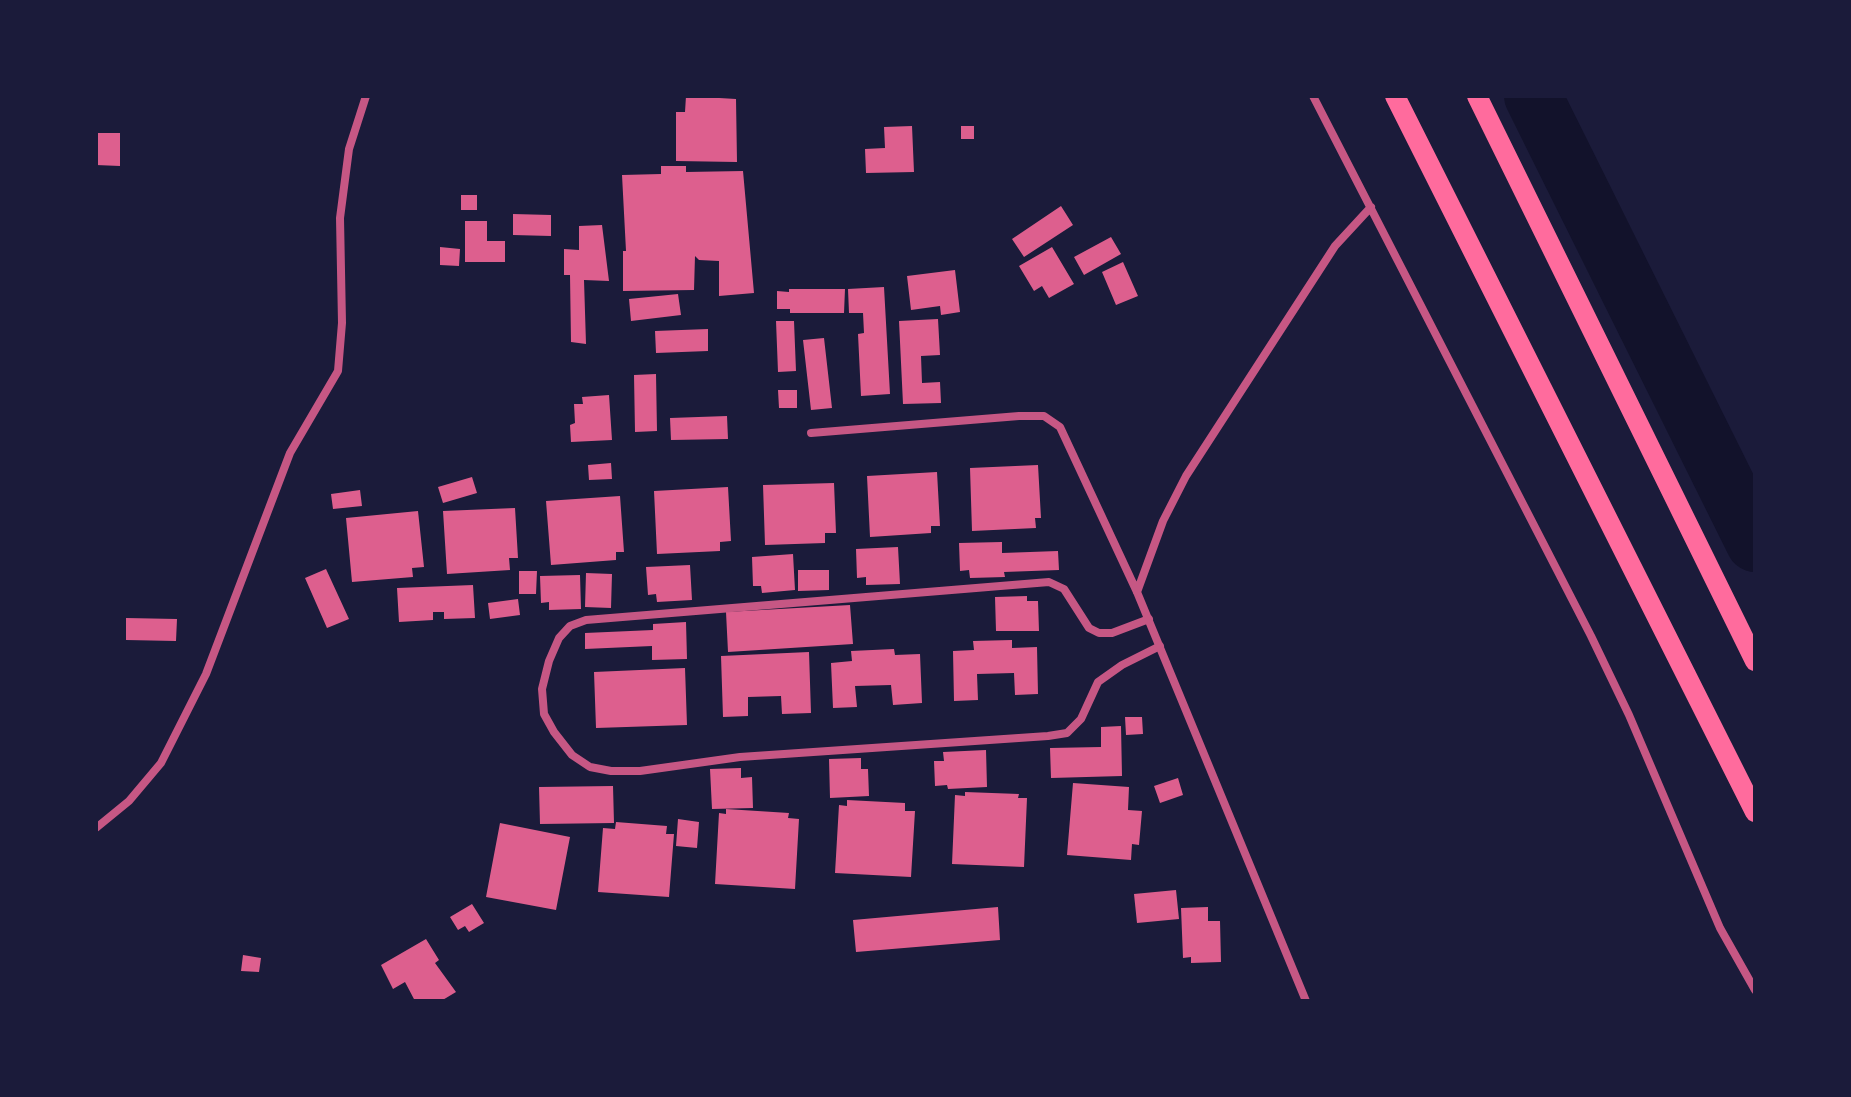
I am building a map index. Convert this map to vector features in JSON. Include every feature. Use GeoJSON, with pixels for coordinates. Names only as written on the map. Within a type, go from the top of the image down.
{"type":"FeatureCollection","features":[{"type":"Feature","properties":{"kind":"main road"},"geometry":{"type":"LineString","coordinates":[[1395,96],[1755,812]]}},
{"type":"Feature","properties":{"kind":"main road"},"geometry":{"type":"LineString","coordinates":[[1477,96],[1755,661]]}},
{"type":"Feature","properties":{"kind":"street"},"geometry":{"type":"LineString","coordinates":[[96,828],[129,801],[161,763],[206,674],[290,453],[338,371],[342,323],[340,218],[349,149],[366,96]]}},
{"type":"Feature","properties":{"kind":"street"},"geometry":{"type":"LineString","coordinates":[[1313,96],[1591,636],[1629,715],[1720,928],[1755,990]]}},
{"type":"Feature","properties":{"kind":"street"},"geometry":{"type":"LineString","coordinates":[[1137,592],[1163,521],[1186,476],[1335,246],[1371,207]]}},
{"type":"Feature","properties":{"kind":"street"},"geometry":{"type":"LineString","coordinates":[[811,433],[1044,416],[1060,427],[1149,619],[1306,1001]]}},
{"type":"Feature","properties":{"kind":"street"},"geometry":{"type":"LineString","coordinates":[[1149,619],[1112,633],[1099,633],[1089,628],[1064,589],[1049,582],[586,620],[570,626],[559,638],[542,689],[544,714],[572,755],[590,767],[611,771],[640,771],[740,757],[1048,736],[1067,733],[1081,719],[1098,682],[1122,665],[1160,646]]}},
{"type":"Feature","properties":{"kind":"building"},"geometry":{"type":"Polygon","coordinates":[[[686,96],[736,99],[737,162],[676,161],[676,112],[685,112],[686,96]]]}},
{"type":"Feature","properties":{"kind":"building"},"geometry":{"type":"Polygon","coordinates":[[[912,126],[914,172],[866,173],[865,149],[885,148],[884,127],[912,126]]]}},
{"type":"Feature","properties":{"kind":"building"},"geometry":{"type":"Polygon","coordinates":[[[961,126],[974,126],[974,139],[961,139],[961,126]]]}},
{"type":"Feature","properties":{"kind":"building"},"geometry":{"type":"Polygon","coordinates":[[[96,133],[120,133],[120,166],[96,165],[96,133]]]}},
{"type":"Feature","properties":{"kind":"building"},"geometry":{"type":"Polygon","coordinates":[[[661,166],[686,166],[686,172],[743,171],[754,293],[719,296],[719,261],[699,260],[695,256],[694,290],[623,291],[623,251],[626,251],[622,175],[661,174],[661,166]]]}},
{"type":"Feature","properties":{"kind":"building"},"geometry":{"type":"Polygon","coordinates":[[[461,195],[477,195],[477,210],[461,210],[461,195]]]}},
{"type":"Feature","properties":{"kind":"building"},"geometry":{"type":"Polygon","coordinates":[[[1061,206],[1073,225],[1024,257],[1012,239],[1061,206]]]}},
{"type":"Feature","properties":{"kind":"building"},"geometry":{"type":"Polygon","coordinates":[[[513,214],[551,215],[551,236],[513,235],[513,214]]]}},
{"type":"Feature","properties":{"kind":"building"},"geometry":{"type":"Polygon","coordinates":[[[465,221],[487,221],[487,241],[505,241],[505,262],[465,262],[465,221]]]}},
{"type":"Feature","properties":{"kind":"building"},"geometry":{"type":"Polygon","coordinates":[[[602,225],[609,281],[584,280],[586,344],[571,342],[570,275],[564,275],[564,249],[579,250],[579,226],[602,225]]]}},
{"type":"Feature","properties":{"kind":"building"},"geometry":{"type":"Polygon","coordinates":[[[1111,237],[1121,254],[1084,275],[1074,257],[1111,237]]]}},
{"type":"Feature","properties":{"kind":"building"},"geometry":{"type":"Polygon","coordinates":[[[440,247],[460,249],[459,266],[440,265],[440,247]]]}},
{"type":"Feature","properties":{"kind":"building"},"geometry":{"type":"Polygon","coordinates":[[[1052,247],[1074,284],[1049,298],[1042,286],[1034,291],[1019,266],[1052,247]]]}},
{"type":"Feature","properties":{"kind":"building"},"geometry":{"type":"Polygon","coordinates":[[[1123,262],[1138,296],[1116,305],[1102,272],[1123,262]]]}},
{"type":"Feature","properties":{"kind":"building"},"geometry":{"type":"Polygon","coordinates":[[[955,270],[960,312],[941,315],[940,306],[911,310],[907,276],[955,270]]]}},
{"type":"Feature","properties":{"kind":"building"},"geometry":{"type":"Polygon","coordinates":[[[884,287],[890,394],[861,396],[858,334],[864,333],[863,313],[849,313],[848,289],[884,287]]]}},
{"type":"Feature","properties":{"kind":"building"},"geometry":{"type":"Polygon","coordinates":[[[789,289],[845,289],[844,313],[790,313],[790,309],[777,309],[777,291],[789,292],[789,289]]]}},
{"type":"Feature","properties":{"kind":"building"},"geometry":{"type":"Polygon","coordinates":[[[678,294],[681,315],[631,321],[629,299],[678,294]]]}},
{"type":"Feature","properties":{"kind":"building"},"geometry":{"type":"Polygon","coordinates":[[[938,319],[940,355],[921,356],[922,383],[940,382],[941,403],[903,404],[899,321],[938,319]]]}},
{"type":"Feature","properties":{"kind":"building"},"geometry":{"type":"Polygon","coordinates":[[[776,321],[794,321],[796,371],[778,372],[776,321]]]}},
{"type":"Feature","properties":{"kind":"building"},"geometry":{"type":"Polygon","coordinates":[[[708,329],[708,351],[656,353],[655,331],[708,329]]]}},
{"type":"Feature","properties":{"kind":"building"},"geometry":{"type":"Polygon","coordinates":[[[824,338],[832,408],[811,410],[803,340],[824,338]]]}},
{"type":"Feature","properties":{"kind":"building"},"geometry":{"type":"Polygon","coordinates":[[[656,374],[657,431],[635,432],[634,375],[656,374]]]}},
{"type":"Feature","properties":{"kind":"building"},"geometry":{"type":"Polygon","coordinates":[[[778,390],[797,390],[797,408],[779,408],[778,390]]]}},
{"type":"Feature","properties":{"kind":"building"},"geometry":{"type":"Polygon","coordinates":[[[609,395],[612,440],[571,442],[570,425],[575,423],[574,404],[583,404],[582,397],[609,395]]]}},
{"type":"Feature","properties":{"kind":"building"},"geometry":{"type":"Polygon","coordinates":[[[727,416],[728,439],[671,440],[670,418],[727,416]]]}},
{"type":"Feature","properties":{"kind":"building"},"geometry":{"type":"Polygon","coordinates":[[[611,463],[612,479],[589,480],[588,465],[611,463]]]}},
{"type":"Feature","properties":{"kind":"building"},"geometry":{"type":"Polygon","coordinates":[[[1038,465],[1041,518],[1035,518],[1036,528],[972,531],[970,468],[1038,465]]]}},
{"type":"Feature","properties":{"kind":"building"},"geometry":{"type":"Polygon","coordinates":[[[937,472],[940,526],[931,526],[931,533],[870,537],[867,476],[937,472]]]}},
{"type":"Feature","properties":{"kind":"building"},"geometry":{"type":"Polygon","coordinates":[[[472,477],[477,493],[443,503],[438,487],[472,477]]]}},
{"type":"Feature","properties":{"kind":"building"},"geometry":{"type":"Polygon","coordinates":[[[834,483],[836,533],[825,533],[825,543],[765,545],[763,485],[834,483]]]}},
{"type":"Feature","properties":{"kind":"building"},"geometry":{"type":"Polygon","coordinates":[[[728,487],[731,541],[720,542],[720,551],[657,554],[654,491],[728,487]]]}},
{"type":"Feature","properties":{"kind":"building"},"geometry":{"type":"Polygon","coordinates":[[[360,490],[362,506],[333,509],[331,494],[360,490]]]}},
{"type":"Feature","properties":{"kind":"building"},"geometry":{"type":"Polygon","coordinates":[[[620,496],[624,552],[616,552],[616,560],[551,565],[546,501],[620,496]]]}},
{"type":"Feature","properties":{"kind":"building"},"geometry":{"type":"Polygon","coordinates":[[[515,508],[518,558],[509,558],[510,570],[447,574],[443,511],[515,508]]]}},
{"type":"Feature","properties":{"kind":"building"},"geometry":{"type":"Polygon","coordinates":[[[418,511],[424,567],[412,568],[413,577],[352,582],[346,518],[418,511]]]}},
{"type":"Feature","properties":{"kind":"building"},"geometry":{"type":"Polygon","coordinates":[[[1002,542],[1002,553],[1058,551],[1059,570],[1004,572],[1005,577],[970,578],[969,570],[960,571],[959,543],[1002,542]]]}},
{"type":"Feature","properties":{"kind":"building"},"geometry":{"type":"Polygon","coordinates":[[[898,547],[900,584],[866,585],[866,577],[857,578],[856,549],[898,547]]]}},
{"type":"Feature","properties":{"kind":"building"},"geometry":{"type":"Polygon","coordinates":[[[793,554],[795,590],[762,593],[761,586],[753,586],[752,557],[793,554]]]}},
{"type":"Feature","properties":{"kind":"building"},"geometry":{"type":"Polygon","coordinates":[[[690,565],[692,600],[657,602],[656,594],[648,595],[646,567],[690,565]]]}},
{"type":"Feature","properties":{"kind":"building"},"geometry":{"type":"Polygon","coordinates":[[[326,569],[349,619],[327,628],[305,578],[326,569]]]}},
{"type":"Feature","properties":{"kind":"building"},"geometry":{"type":"Polygon","coordinates":[[[798,570],[829,570],[829,590],[798,591],[798,570]]]}},
{"type":"Feature","properties":{"kind":"building"},"geometry":{"type":"Polygon","coordinates":[[[519,571],[537,571],[536,594],[519,594],[519,571]]]}},
{"type":"Feature","properties":{"kind":"building"},"geometry":{"type":"Polygon","coordinates":[[[586,573],[612,574],[611,608],[585,607],[586,573]]]}},
{"type":"Feature","properties":{"kind":"building"},"geometry":{"type":"Polygon","coordinates":[[[580,575],[581,609],[549,610],[549,602],[541,603],[540,576],[580,575]]]}},
{"type":"Feature","properties":{"kind":"building"},"geometry":{"type":"Polygon","coordinates":[[[473,585],[475,618],[444,619],[444,612],[433,612],[433,620],[399,622],[397,588],[473,585]]]}},
{"type":"Feature","properties":{"kind":"building"},"geometry":{"type":"Polygon","coordinates":[[[1027,596],[1027,601],[1038,601],[1039,631],[996,631],[995,597],[1027,596]]]}},
{"type":"Feature","properties":{"kind":"building"},"geometry":{"type":"Polygon","coordinates":[[[518,599],[520,615],[490,619],[488,603],[518,599]]]}},
{"type":"Feature","properties":{"kind":"building"},"geometry":{"type":"Polygon","coordinates":[[[850,605],[853,644],[728,652],[726,612],[850,605]]]}},
{"type":"Feature","properties":{"kind":"building"},"geometry":{"type":"Polygon","coordinates":[[[126,618],[177,619],[176,641],[126,640],[126,618]]]}},
{"type":"Feature","properties":{"kind":"building"},"geometry":{"type":"Polygon","coordinates":[[[686,622],[687,659],[652,660],[652,646],[585,649],[585,633],[653,630],[653,624],[686,622]]]}},
{"type":"Feature","properties":{"kind":"building"},"geometry":{"type":"Polygon","coordinates":[[[1012,640],[1012,648],[1037,647],[1038,694],[1015,695],[1014,673],[977,674],[978,700],[954,701],[953,651],[974,650],[973,641],[1012,640]]]}},
{"type":"Feature","properties":{"kind":"building"},"geometry":{"type":"Polygon","coordinates":[[[894,649],[895,655],[920,654],[922,703],[893,705],[891,685],[855,686],[857,707],[833,708],[831,663],[852,661],[851,651],[894,649]]]}},
{"type":"Feature","properties":{"kind":"building"},"geometry":{"type":"Polygon","coordinates":[[[809,652],[811,713],[782,714],[781,696],[748,697],[748,716],[723,717],[721,656],[809,652]]]}},
{"type":"Feature","properties":{"kind":"building"},"geometry":{"type":"Polygon","coordinates":[[[685,668],[687,725],[596,728],[594,672],[685,668]]]}},
{"type":"Feature","properties":{"kind":"building"},"geometry":{"type":"Polygon","coordinates":[[[1125,717],[1142,717],[1143,734],[1126,735],[1125,717]]]}},
{"type":"Feature","properties":{"kind":"building"},"geometry":{"type":"Polygon","coordinates":[[[1121,726],[1122,776],[1051,778],[1050,748],[1101,747],[1101,727],[1121,726]]]}},
{"type":"Feature","properties":{"kind":"building"},"geometry":{"type":"Polygon","coordinates":[[[986,750],[987,787],[948,789],[947,785],[935,786],[934,761],[944,761],[943,752],[986,750]]]}},
{"type":"Feature","properties":{"kind":"building"},"geometry":{"type":"Polygon","coordinates":[[[861,758],[861,769],[868,769],[869,796],[830,798],[829,759],[861,758]]]}},
{"type":"Feature","properties":{"kind":"building"},"geometry":{"type":"Polygon","coordinates":[[[741,768],[741,778],[752,777],[753,808],[712,809],[710,769],[741,768]]]}},
{"type":"Feature","properties":{"kind":"building"},"geometry":{"type":"Polygon","coordinates":[[[1178,778],[1183,795],[1160,803],[1154,786],[1178,778]]]}},
{"type":"Feature","properties":{"kind":"building"},"geometry":{"type":"Polygon","coordinates":[[[1073,783],[1129,787],[1128,810],[1142,811],[1139,845],[1132,844],[1131,860],[1067,855],[1073,783]]]}},
{"type":"Feature","properties":{"kind":"building"},"geometry":{"type":"Polygon","coordinates":[[[613,786],[614,823],[540,824],[539,787],[613,786]]]}},
{"type":"Feature","properties":{"kind":"building"},"geometry":{"type":"Polygon","coordinates":[[[965,792],[1019,794],[1018,798],[1027,798],[1024,867],[952,864],[955,795],[965,796],[965,792]]]}},
{"type":"Feature","properties":{"kind":"building"},"geometry":{"type":"Polygon","coordinates":[[[847,800],[905,803],[905,811],[915,811],[911,877],[835,873],[839,805],[847,806],[847,800]]]}},
{"type":"Feature","properties":{"kind":"building"},"geometry":{"type":"Polygon","coordinates":[[[726,809],[789,813],[788,818],[799,819],[795,889],[715,884],[719,813],[726,814],[726,809]]]}},
{"type":"Feature","properties":{"kind":"building"},"geometry":{"type":"Polygon","coordinates":[[[678,819],[699,822],[697,848],[676,846],[678,819]]]}},
{"type":"Feature","properties":{"kind":"building"},"geometry":{"type":"Polygon","coordinates":[[[616,822],[667,826],[666,834],[674,834],[669,897],[598,892],[603,828],[615,829],[616,822]]]}},
{"type":"Feature","properties":{"kind":"building"},"geometry":{"type":"Polygon","coordinates":[[[500,823],[570,837],[556,910],[486,897],[500,823]]]}},
{"type":"Feature","properties":{"kind":"building"},"geometry":{"type":"Polygon","coordinates":[[[1176,890],[1179,919],[1137,923],[1134,894],[1176,890]]]}},
{"type":"Feature","properties":{"kind":"building"},"geometry":{"type":"Polygon","coordinates":[[[472,904],[484,923],[469,932],[465,926],[458,930],[450,917],[472,904]]]}},
{"type":"Feature","properties":{"kind":"building"},"geometry":{"type":"Polygon","coordinates":[[[998,907],[1000,940],[856,952],[853,920],[998,907]]]}},
{"type":"Feature","properties":{"kind":"building"},"geometry":{"type":"Polygon","coordinates":[[[1208,907],[1208,921],[1220,921],[1221,962],[1191,963],[1191,957],[1183,958],[1181,908],[1208,907]]]}},
{"type":"Feature","properties":{"kind":"building"},"geometry":{"type":"Polygon","coordinates":[[[426,939],[439,960],[435,963],[456,992],[441,1001],[415,1001],[405,982],[393,989],[381,965],[426,939]]]}},
{"type":"Feature","properties":{"kind":"building"},"geometry":{"type":"Polygon","coordinates":[[[243,955],[261,958],[259,972],[241,971],[243,955]]]}},
{"type":"Feature","properties":{"kind":"waterway"},"geometry":{"type":"LineString","coordinates":[[1533,96],[1755,543]]}}]}
